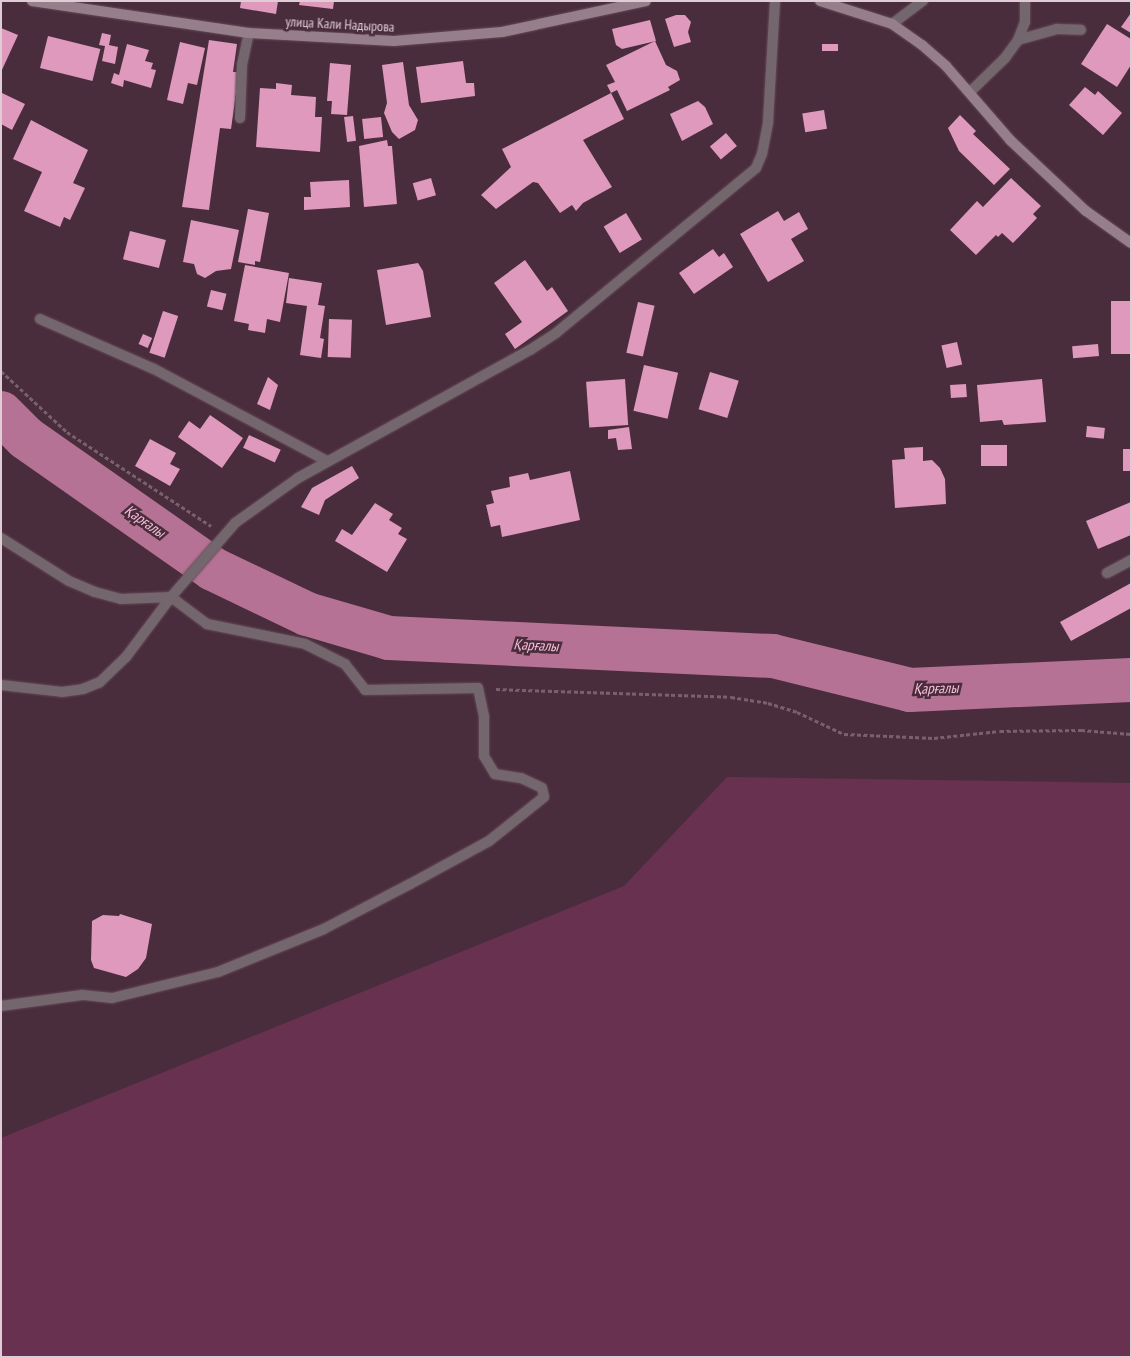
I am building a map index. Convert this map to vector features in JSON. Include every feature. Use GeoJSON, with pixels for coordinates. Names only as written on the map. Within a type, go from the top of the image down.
{"type":"FeatureCollection","features":[{"type":"Feature","properties":{"kind":"street","name":"улица Кали Надырова"},"geometry":{"type":"LineString","coordinates":[[32,1],[249,33],[394,41],[449,38],[502,32],[646,1]]}},
{"type":"Feature","properties":{"kind":"street"},"geometry":{"type":"LineString","coordinates":[[1,685],[62,692],[83,689],[100,682],[126,657],[171,597],[235,523],[298,478],[550,337],[756,168],[762,154],[768,122],[775,1]]}},
{"type":"Feature","properties":{"kind":"street"},"geometry":{"type":"LineString","coordinates":[[820,1],[892,24],[946,66],[1010,140],[1086,211],[1131,243]]}},
{"type":"Feature","properties":{"kind":"street"},"geometry":{"type":"LineString","coordinates":[[892,24],[923,1]]}},
{"type":"Feature","properties":{"kind":"street"},"geometry":{"type":"LineString","coordinates":[[970,92],[1005,58],[1018,40],[1025,22],[1025,1]]}},
{"type":"Feature","properties":{"kind":"street"},"geometry":{"type":"LineString","coordinates":[[1018,40],[1057,29],[1082,30]]}},
{"type":"Feature","properties":{"kind":"street"},"geometry":{"type":"LineString","coordinates":[[240,118],[242,65],[249,33]]}},
{"type":"Feature","properties":{"kind":"street"},"geometry":{"type":"LineString","coordinates":[[40,319],[154,369],[327,461]]}},
{"type":"Feature","properties":{"kind":"street"},"geometry":{"type":"LineString","coordinates":[[1,538],[69,581],[95,592],[121,599],[171,597],[207,624],[305,644],[346,664],[365,690],[478,688],[484,717],[484,756],[495,774],[521,778],[542,788],[544,797],[489,841],[324,929],[218,972],[112,998],[82,995],[1,1006]]}},
{"type":"Feature","properties":{"kind":"street"},"geometry":{"type":"LineString","coordinates":[[1108,573],[1131,560]]}},
{"type":"Feature","properties":{"kind":"path"},"geometry":{"type":"LineString","coordinates":[[1,371],[66,432],[224,535]]}},
{"type":"Feature","properties":{"kind":"path"},"geometry":{"type":"LineString","coordinates":[[478,688],[731,697],[797,712],[844,734],[934,738],[1000,731],[1081,730],[1131,734]]}},
{"type":"Feature","properties":{"kind":"shaded area"},"geometry":{"type":"Polygon","coordinates":[[[727,777],[1131,783],[1131,1357],[1,1357],[1,1138],[624,886],[727,777]]]}},
{"type":"Feature","properties":{"kind":"building"},"geometry":{"type":"Polygon","coordinates":[[[241,1],[278,1],[276,14],[240,8],[241,1]]]}},
{"type":"Feature","properties":{"kind":"building"},"geometry":{"type":"Polygon","coordinates":[[[300,1],[334,1],[333,9],[299,5],[300,1]]]}},
{"type":"Feature","properties":{"kind":"building"},"geometry":{"type":"Polygon","coordinates":[[[1131,13],[1131,33],[1121,27],[1131,13]]]}},
{"type":"Feature","properties":{"kind":"building"},"geometry":{"type":"Polygon","coordinates":[[[676,15],[685,15],[691,22],[688,32],[691,42],[674,47],[665,19],[676,15]]]}},
{"type":"Feature","properties":{"kind":"building"},"geometry":{"type":"Polygon","coordinates":[[[650,20],[656,41],[622,49],[616,45],[612,29],[650,20]]]}},
{"type":"Feature","properties":{"kind":"building"},"geometry":{"type":"Polygon","coordinates":[[[1107,24],[1131,39],[1131,65],[1117,87],[1081,64],[1107,24]]]}},
{"type":"Feature","properties":{"kind":"building"},"geometry":{"type":"Polygon","coordinates":[[[1,28],[18,35],[1,72],[1,28]]]}},
{"type":"Feature","properties":{"kind":"building"},"geometry":{"type":"Polygon","coordinates":[[[102,33],[111,35],[109,45],[118,47],[115,64],[102,61],[105,46],[99,45],[102,33]]]}},
{"type":"Feature","properties":{"kind":"building"},"geometry":{"type":"Polygon","coordinates":[[[48,36],[100,49],[92,81],[40,68],[48,36]]]}},
{"type":"Feature","properties":{"kind":"building"},"geometry":{"type":"Polygon","coordinates":[[[209,40],[237,44],[233,72],[239,72],[231,129],[220,128],[209,210],[182,207],[209,40]]]}},
{"type":"Feature","properties":{"kind":"building"},"geometry":{"type":"Polygon","coordinates":[[[655,41],[666,65],[677,71],[680,80],[668,87],[670,90],[627,111],[617,90],[611,93],[607,85],[615,82],[606,65],[655,41]]]}},
{"type":"Feature","properties":{"kind":"building"},"geometry":{"type":"Polygon","coordinates":[[[180,42],[205,48],[197,85],[188,83],[183,104],[167,100],[180,42]]]}},
{"type":"Feature","properties":{"kind":"building"},"geometry":{"type":"Polygon","coordinates":[[[127,44],[149,50],[145,61],[153,63],[151,69],[156,70],[151,88],[124,80],[123,87],[111,83],[114,73],[119,75],[127,44]]]}},
{"type":"Feature","properties":{"kind":"building"},"geometry":{"type":"Polygon","coordinates":[[[822,44],[838,44],[838,51],[822,51],[822,44]]]}},
{"type":"Feature","properties":{"kind":"building"},"geometry":{"type":"Polygon","coordinates":[[[463,61],[466,83],[474,83],[475,96],[421,103],[416,67],[463,61]]]}},
{"type":"Feature","properties":{"kind":"building"},"geometry":{"type":"Polygon","coordinates":[[[403,62],[409,105],[418,120],[415,130],[399,139],[392,132],[384,113],[387,103],[382,65],[403,62]]]}},
{"type":"Feature","properties":{"kind":"building"},"geometry":{"type":"Polygon","coordinates":[[[330,63],[351,65],[347,115],[331,114],[332,101],[327,101],[330,63]]]}},
{"type":"Feature","properties":{"kind":"building"},"geometry":{"type":"Polygon","coordinates":[[[276,83],[292,85],[291,95],[316,97],[315,117],[322,117],[320,152],[256,147],[260,88],[276,89],[276,83]]]}},
{"type":"Feature","properties":{"kind":"building"},"geometry":{"type":"Polygon","coordinates":[[[1085,87],[1095,95],[1098,91],[1122,113],[1103,135],[1069,105],[1085,87]]]}},
{"type":"Feature","properties":{"kind":"building"},"geometry":{"type":"Polygon","coordinates":[[[2,93],[25,104],[12,130],[1,124],[2,93]]]}},
{"type":"Feature","properties":{"kind":"building"},"geometry":{"type":"Polygon","coordinates":[[[611,93],[624,119],[583,140],[612,187],[583,203],[576,211],[572,205],[560,213],[538,183],[533,182],[496,209],[481,195],[511,167],[502,149],[611,93]]]}},
{"type":"Feature","properties":{"kind":"building"},"geometry":{"type":"Polygon","coordinates":[[[698,101],[705,107],[713,124],[682,141],[670,114],[698,101]]]}},
{"type":"Feature","properties":{"kind":"building"},"geometry":{"type":"Polygon","coordinates":[[[824,110],[827,129],[805,132],[802,113],[824,110]]]}},
{"type":"Feature","properties":{"kind":"building"},"geometry":{"type":"Polygon","coordinates":[[[960,115],[976,131],[973,134],[1010,169],[994,185],[959,151],[948,128],[960,115]]]}},
{"type":"Feature","properties":{"kind":"building"},"geometry":{"type":"Polygon","coordinates":[[[353,116],[356,141],[347,142],[344,117],[353,116]]]}},
{"type":"Feature","properties":{"kind":"building"},"geometry":{"type":"Polygon","coordinates":[[[381,117],[383,137],[364,139],[362,119],[381,117]]]}},
{"type":"Feature","properties":{"kind":"building"},"geometry":{"type":"Polygon","coordinates":[[[31,120],[88,150],[73,183],[85,188],[70,220],[64,217],[60,227],[24,211],[42,172],[13,159],[31,120]]]}},
{"type":"Feature","properties":{"kind":"building"},"geometry":{"type":"Polygon","coordinates":[[[726,133],[737,146],[721,160],[710,146],[726,133]]]}},
{"type":"Feature","properties":{"kind":"building"},"geometry":{"type":"Polygon","coordinates":[[[387,140],[388,146],[392,146],[397,204],[364,207],[359,146],[387,140]]]}},
{"type":"Feature","properties":{"kind":"building"},"geometry":{"type":"Polygon","coordinates":[[[431,178],[436,195],[418,201],[413,183],[431,178]]]}},
{"type":"Feature","properties":{"kind":"building"},"geometry":{"type":"Polygon","coordinates":[[[1011,178],[1041,206],[1033,214],[1037,218],[1013,243],[1002,233],[998,237],[996,235],[976,255],[950,230],[977,201],[983,207],[1011,178]]]}},
{"type":"Feature","properties":{"kind":"building"},"geometry":{"type":"Polygon","coordinates":[[[349,180],[350,207],[304,210],[304,197],[311,197],[310,182],[349,180]]]}},
{"type":"Feature","properties":{"kind":"building"},"geometry":{"type":"Polygon","coordinates":[[[248,209],[269,213],[260,262],[255,261],[255,265],[238,262],[248,209]]]}},
{"type":"Feature","properties":{"kind":"building"},"geometry":{"type":"Polygon","coordinates":[[[778,211],[784,221],[799,212],[808,229],[791,239],[804,261],[768,282],[740,234],[778,211]]]}},
{"type":"Feature","properties":{"kind":"building"},"geometry":{"type":"Polygon","coordinates":[[[626,213],[642,240],[620,253],[604,226],[626,213]]]}},
{"type":"Feature","properties":{"kind":"building"},"geometry":{"type":"Polygon","coordinates":[[[191,220],[239,230],[231,269],[216,271],[205,278],[197,274],[194,264],[183,262],[191,220]]]}},
{"type":"Feature","properties":{"kind":"building"},"geometry":{"type":"Polygon","coordinates":[[[130,231],[166,240],[159,268],[123,259],[130,231]]]}},
{"type":"Feature","properties":{"kind":"building"},"geometry":{"type":"Polygon","coordinates":[[[713,249],[719,257],[724,253],[733,267],[694,294],[679,273],[713,249]]]}},
{"type":"Feature","properties":{"kind":"building"},"geometry":{"type":"Polygon","coordinates":[[[525,260],[547,291],[552,287],[568,311],[515,349],[505,334],[522,322],[494,283],[525,260]]]}},
{"type":"Feature","properties":{"kind":"building"},"geometry":{"type":"Polygon","coordinates":[[[418,263],[423,271],[431,317],[386,325],[377,270],[418,263]]]}},
{"type":"Feature","properties":{"kind":"building"},"geometry":{"type":"Polygon","coordinates":[[[245,265],[289,273],[280,322],[267,319],[265,333],[248,330],[249,324],[234,321],[245,265]]]}},
{"type":"Feature","properties":{"kind":"building"},"geometry":{"type":"Polygon","coordinates":[[[289,278],[322,283],[318,305],[325,306],[320,338],[324,339],[321,358],[300,355],[307,306],[286,303],[289,278]]]}},
{"type":"Feature","properties":{"kind":"building"},"geometry":{"type":"Polygon","coordinates":[[[211,290],[227,294],[222,310],[207,306],[211,290]]]}},
{"type":"Feature","properties":{"kind":"building"},"geometry":{"type":"Polygon","coordinates":[[[1111,301],[1131,301],[1131,354],[1111,354],[1111,301]]]}},
{"type":"Feature","properties":{"kind":"building"},"geometry":{"type":"Polygon","coordinates":[[[638,302],[655,306],[643,356],[626,353],[638,302]]]}},
{"type":"Feature","properties":{"kind":"building"},"geometry":{"type":"Polygon","coordinates":[[[163,311],[178,316],[165,358],[149,353],[163,311]]]}},
{"type":"Feature","properties":{"kind":"building"},"geometry":{"type":"Polygon","coordinates":[[[329,319],[352,320],[351,358],[328,357],[329,319]]]}},
{"type":"Feature","properties":{"kind":"building"},"geometry":{"type":"Polygon","coordinates":[[[143,334],[152,338],[148,348],[139,344],[143,334]]]}},
{"type":"Feature","properties":{"kind":"building"},"geometry":{"type":"Polygon","coordinates":[[[957,342],[962,364],[947,368],[941,346],[957,342]]]}},
{"type":"Feature","properties":{"kind":"building"},"geometry":{"type":"Polygon","coordinates":[[[1098,344],[1099,356],[1073,358],[1072,346],[1098,344]]]}},
{"type":"Feature","properties":{"kind":"building"},"geometry":{"type":"Polygon","coordinates":[[[644,365],[678,373],[668,419],[633,411],[644,365]]]}},
{"type":"Feature","properties":{"kind":"building"},"geometry":{"type":"Polygon","coordinates":[[[710,372],[739,381],[727,418],[699,409],[710,372]]]}},
{"type":"Feature","properties":{"kind":"building"},"geometry":{"type":"Polygon","coordinates":[[[268,377],[278,385],[270,410],[257,404],[268,377]]]}},
{"type":"Feature","properties":{"kind":"building"},"geometry":{"type":"Polygon","coordinates":[[[625,379],[628,425],[589,428],[586,382],[625,379]]]}},
{"type":"Feature","properties":{"kind":"building"},"geometry":{"type":"Polygon","coordinates":[[[1042,379],[1046,422],[1004,425],[1002,420],[980,422],[977,385],[1042,379]]]}},
{"type":"Feature","properties":{"kind":"building"},"geometry":{"type":"Polygon","coordinates":[[[966,384],[967,397],[951,398],[950,385],[966,384]]]}},
{"type":"Feature","properties":{"kind":"building"},"geometry":{"type":"Polygon","coordinates":[[[210,415],[243,438],[222,468],[178,437],[189,421],[200,429],[210,415]]]}},
{"type":"Feature","properties":{"kind":"building"},"geometry":{"type":"Polygon","coordinates":[[[1087,426],[1105,428],[1104,439],[1086,437],[1087,426]]]}},
{"type":"Feature","properties":{"kind":"building"},"geometry":{"type":"Polygon","coordinates":[[[629,427],[632,449],[618,450],[616,438],[608,439],[608,430],[629,427]]]}},
{"type":"Feature","properties":{"kind":"building"},"geometry":{"type":"Polygon","coordinates":[[[249,435],[281,450],[275,462],[243,448],[249,435]]]}},
{"type":"Feature","properties":{"kind":"building"},"geometry":{"type":"Polygon","coordinates":[[[150,439],[176,453],[170,464],[180,469],[170,486],[135,466],[150,439]]]}},
{"type":"Feature","properties":{"kind":"building"},"geometry":{"type":"Polygon","coordinates":[[[981,445],[1007,445],[1007,466],[981,466],[981,445]]]}},
{"type":"Feature","properties":{"kind":"building"},"geometry":{"type":"Polygon","coordinates":[[[923,447],[923,461],[932,460],[940,468],[945,479],[946,504],[895,508],[892,460],[905,459],[904,448],[923,447]]]}},
{"type":"Feature","properties":{"kind":"building"},"geometry":{"type":"Polygon","coordinates":[[[1123,449],[1131,449],[1131,471],[1123,471],[1123,449]]]}},
{"type":"Feature","properties":{"kind":"building"},"geometry":{"type":"Polygon","coordinates":[[[352,466],[359,478],[325,500],[319,515],[301,507],[312,488],[352,466]]]}},
{"type":"Feature","properties":{"kind":"building"},"geometry":{"type":"Polygon","coordinates":[[[570,471],[580,520],[502,537],[500,525],[491,527],[486,505],[494,503],[491,491],[510,487],[509,477],[528,473],[530,480],[570,471]]]}},
{"type":"Feature","properties":{"kind":"building"},"geometry":{"type":"Polygon","coordinates":[[[1131,502],[1131,535],[1098,549],[1086,521],[1131,502]]]}},
{"type":"Feature","properties":{"kind":"building"},"geometry":{"type":"Polygon","coordinates":[[[375,503],[393,514],[389,520],[402,528],[398,534],[407,539],[387,572],[335,541],[342,529],[352,535],[375,503]]]}},
{"type":"Feature","properties":{"kind":"building"},"geometry":{"type":"Polygon","coordinates":[[[1131,583],[1131,608],[1071,641],[1060,622],[1131,583]]]}},
{"type":"Feature","properties":{"kind":"building"},"geometry":{"type":"Polygon","coordinates":[[[120,914],[152,924],[146,958],[138,969],[126,977],[94,968],[91,960],[92,921],[103,915],[119,916],[120,914]]]}},
{"type":"Feature","properties":{"kind":"waterway","name":"Қарғалы"},"geometry":{"type":"LineString","coordinates":[[1,413],[26,438],[213,569],[307,614],[389,638],[773,656],[910,690],[1131,680]]}}]}
